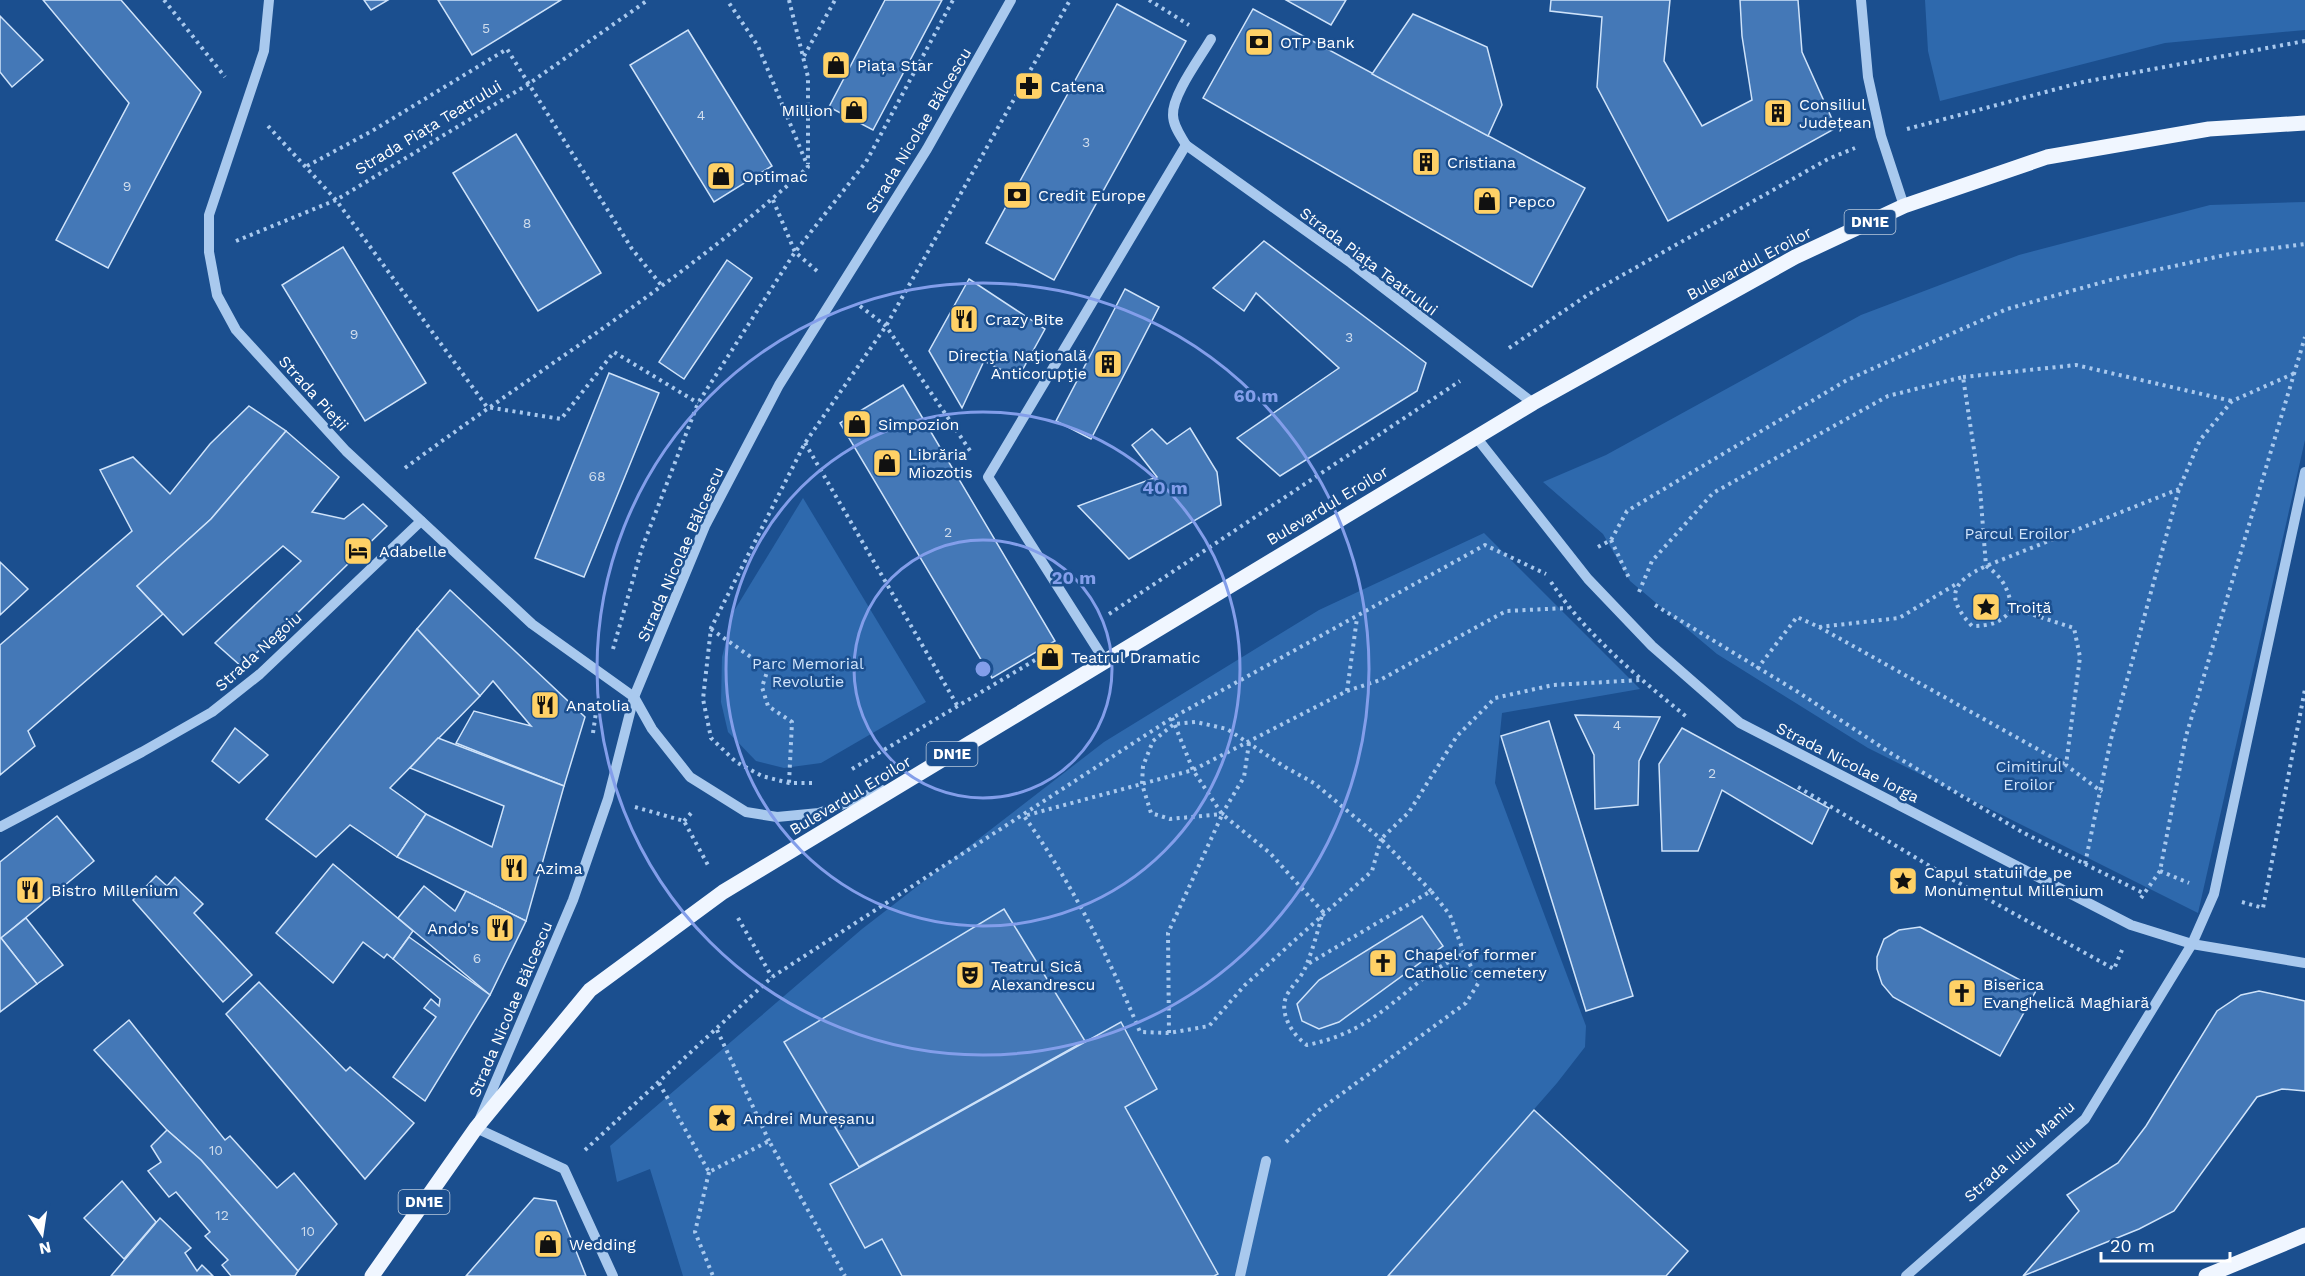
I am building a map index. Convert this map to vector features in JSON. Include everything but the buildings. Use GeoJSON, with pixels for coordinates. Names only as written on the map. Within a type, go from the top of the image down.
{"type":"FeatureCollection","features":[{"type":"Feature","properties":{"kind":"main road","name":"Bulevardul Eroilor"},"geometry":{"type":"LineString","coordinates":[[476,1128],[590,990],[723,892],[1533,403],[1795,257],[1904,206],[2048,157],[2209,129],[2305,123]]}},
{"type":"Feature","properties":{"kind":"main road","name":"DN1E"},"geometry":{"type":"LineString","coordinates":[[372,1276],[476,1128]]}},
{"type":"Feature","properties":{"kind":"main road"},"geometry":{"type":"LineString","coordinates":[[2206,1276],[2305,1235]]}},
{"type":"Feature","properties":{"kind":"street","name":"Strada Pieții"},"geometry":{"type":"LineString","coordinates":[[269,0],[264,51],[209,215],[209,252],[217,295],[236,330],[346,451],[532,624],[634,697]]}},
{"type":"Feature","properties":{"kind":"street","name":"Strada Nicolae Bălcescu"},"geometry":{"type":"LineString","coordinates":[[476,1128],[573,900],[608,799],[634,697],[705,526],[779,385],[838,287],[927,149],[1011,0]]}},
{"type":"Feature","properties":{"kind":"street"},"geometry":{"type":"LineString","coordinates":[[1861,0],[1868,77],[1881,136],[1904,206]]}},
{"type":"Feature","properties":{"kind":"street","name":"Strada Piața Teatrului"},"geometry":{"type":"LineString","coordinates":[[1211,39],[1174,103],[1172,116],[1186,145],[1351,263],[1533,403]]}},
{"type":"Feature","properties":{"kind":"street"},"geometry":{"type":"LineString","coordinates":[[1105,661],[988,477],[1186,145]]}},
{"type":"Feature","properties":{"kind":"street","name":"Strada Nicolae Iorga"},"geometry":{"type":"LineString","coordinates":[[1476,437],[1574,561],[1652,646],[1740,723],[2131,925],[2192,944],[2305,963]]}},
{"type":"Feature","properties":{"kind":"street","name":"Strada Iuliu Maniu"},"geometry":{"type":"LineString","coordinates":[[1906,1276],[2085,1119],[2192,944],[2214,894],[2305,472]]}},
{"type":"Feature","properties":{"kind":"street","name":"Strada Negoiu"},"geometry":{"type":"LineString","coordinates":[[0,827],[212,712],[260,674],[421,521]]}},
{"type":"Feature","properties":{"kind":"street"},"geometry":{"type":"LineString","coordinates":[[634,697],[652,729],[690,777],[746,812],[777,817],[819,813],[914,778]]}},
{"type":"Feature","properties":{"kind":"street"},"geometry":{"type":"LineString","coordinates":[[476,1128],[564,1169],[613,1276]]}},
{"type":"Feature","properties":{"kind":"street"},"geometry":{"type":"LineString","coordinates":[[1240,1276],[1266,1161]]}},
{"type":"Feature","properties":{"kind":"path"},"geometry":{"type":"LineString","coordinates":[[164,0],[247,104],[307,166],[336,201],[487,407],[561,418],[614,352],[698,403]]}},
{"type":"Feature","properties":{"kind":"path","name":"Strada Piața Teatrului"},"geometry":{"type":"LineString","coordinates":[[209,252],[336,201],[528,85],[648,0]]}},
{"type":"Feature","properties":{"kind":"path"},"geometry":{"type":"LineString","coordinates":[[727,0],[758,46],[808,167]]}},
{"type":"Feature","properties":{"kind":"path"},"geometry":{"type":"LineString","coordinates":[[400,472],[487,407],[662,286],[773,200],[808,167],[808,77],[789,0]]}},
{"type":"Feature","properties":{"kind":"path"},"geometry":{"type":"LineString","coordinates":[[804,56],[835,0]]}},
{"type":"Feature","properties":{"kind":"path"},"geometry":{"type":"LineString","coordinates":[[603,643],[613,650],[642,548],[698,403],[795,252],[866,162],[953,0]]}},
{"type":"Feature","properties":{"kind":"path"},"geometry":{"type":"LineString","coordinates":[[820,782],[789,783],[762,776],[736,762],[711,738],[704,699],[711,628],[805,443],[886,326],[1070,0]]}},
{"type":"Feature","properties":{"kind":"path"},"geometry":{"type":"LineString","coordinates":[[1149,0],[1211,39]]}},
{"type":"Feature","properties":{"kind":"path"},"geometry":{"type":"LineString","coordinates":[[850,770],[1085,630],[1589,294],[1828,159],[1881,136],[2083,82],[2305,41]]}},
{"type":"Feature","properties":{"kind":"path"},"geometry":{"type":"LineString","coordinates":[[307,166],[372,131],[507,49],[632,249],[662,286]]}},
{"type":"Feature","properties":{"kind":"path"},"geometry":{"type":"LineString","coordinates":[[773,200],[795,252]]}},
{"type":"Feature","properties":{"kind":"path"},"geometry":{"type":"LineString","coordinates":[[564,1169],[772,977],[1024,816],[1172,718],[1485,545],[1546,574],[1611,540],[1627,511],[1846,380],[2007,309],[2114,279],[2206,259],[2305,244]]}},
{"type":"Feature","properties":{"kind":"path"},"geometry":{"type":"LineString","coordinates":[[886,326],[988,477]]}},
{"type":"Feature","properties":{"kind":"path"},"geometry":{"type":"LineString","coordinates":[[2114,969],[2143,893],[2160,870],[2186,736],[2305,337]]}},
{"type":"Feature","properties":{"kind":"path"},"geometry":{"type":"LineString","coordinates":[[1611,540],[1638,594],[1652,561],[1713,493],[1888,396],[1963,377],[2076,365],[2232,401]]}},
{"type":"Feature","properties":{"kind":"path"},"geometry":{"type":"LineString","coordinates":[[2085,864],[2102,792],[2111,739],[2179,489],[2200,440],[2232,401],[2295,373]]}},
{"type":"Feature","properties":{"kind":"path"},"geometry":{"type":"LineString","coordinates":[[1959,583],[1954,600],[1958,611],[1972,626],[1987,626],[2007,617],[2012,608],[2008,590],[1998,575],[1986,566],[1980,489],[1963,377]]}},
{"type":"Feature","properties":{"kind":"path"},"geometry":{"type":"LineString","coordinates":[[805,443],[957,705]]}},
{"type":"Feature","properties":{"kind":"path"},"geometry":{"type":"LineString","coordinates":[[1819,627],[1899,618],[1986,566],[2179,489]]}},
{"type":"Feature","properties":{"kind":"path"},"geometry":{"type":"LineString","coordinates":[[1648,600],[1902,760],[2022,832],[2143,893]]}},
{"type":"Feature","properties":{"kind":"path"},"geometry":{"type":"LineString","coordinates":[[1024,816],[1193,770],[1347,691],[1380,680],[1506,611],[1568,608]]}},
{"type":"Feature","properties":{"kind":"path"},"geometry":{"type":"LineString","coordinates":[[2012,608],[2074,628],[2080,657],[2066,765]]}},
{"type":"Feature","properties":{"kind":"path"},"geometry":{"type":"LineString","coordinates":[[1347,691],[1357,617]]}},
{"type":"Feature","properties":{"kind":"path"},"geometry":{"type":"LineString","coordinates":[[1757,669],[1797,617],[1819,627],[2066,765],[2102,792]]}},
{"type":"Feature","properties":{"kind":"path"},"geometry":{"type":"LineString","coordinates":[[711,628],[768,669],[762,687],[768,706],[792,722],[789,783]]}},
{"type":"Feature","properties":{"kind":"path"},"geometry":{"type":"LineString","coordinates":[[1024,816],[1057,865],[1122,989],[1140,1032],[1169,1033],[1209,1026],[1245,985],[1323,912],[1372,871],[1381,839],[1409,813],[1458,736],[1495,698],[1553,685],[1642,680]]}},
{"type":"Feature","properties":{"kind":"path"},"geometry":{"type":"LineString","coordinates":[[2160,870],[2214,894],[2263,908],[2305,689]]}},
{"type":"Feature","properties":{"kind":"path"},"geometry":{"type":"LineString","coordinates":[[1172,718],[1193,770],[1222,814],[1270,853],[1323,912]]}},
{"type":"Feature","properties":{"kind":"path"},"geometry":{"type":"LineString","coordinates":[[1222,814],[1170,819],[1151,813],[1142,784],[1143,766],[1152,741],[1174,724],[1196,723],[1227,729],[1314,783],[1381,839],[1431,891],[1450,915],[1464,953],[1479,982],[1466,1003],[1318,1111],[1266,1161]]}},
{"type":"Feature","properties":{"kind":"path"},"geometry":{"type":"LineString","coordinates":[[1169,1033],[1168,933],[1222,814],[1244,777],[1249,743]]}},
{"type":"Feature","properties":{"kind":"path"},"geometry":{"type":"LineString","coordinates":[[608,799],[684,821]]}},
{"type":"Feature","properties":{"kind":"path"},"geometry":{"type":"LineString","coordinates":[[1307,965],[1431,891]]}},
{"type":"Feature","properties":{"kind":"path"},"geometry":{"type":"LineString","coordinates":[[1323,912],[1307,965],[1299,981],[1287,994],[1285,1013],[1294,1036],[1307,1044],[1334,1040],[1370,1022],[1422,979],[1464,953]]}},
{"type":"Feature","properties":{"kind":"path"},"geometry":{"type":"LineString","coordinates":[[717,1030],[769,1140],[845,1276]]}},
{"type":"Feature","properties":{"kind":"path"},"geometry":{"type":"LineString","coordinates":[[658,1082],[709,1172],[695,1232],[713,1276]]}},
{"type":"Feature","properties":{"kind":"path"},"geometry":{"type":"LineString","coordinates":[[709,1172],[769,1140]]}},
{"type":"Feature","properties":{"kind":"green space"},"geometry":{"type":"Polygon","coordinates":[[[1925,0],[2305,0],[2305,30],[2165,43],[1940,101],[1928,51],[1925,0]]]}},
{"type":"Feature","properties":{"kind":"green space","name":"Parcul Eroilor"},"geometry":{"type":"Polygon","coordinates":[[[2305,202],[2305,440],[2198,913],[1868,748],[1717,654],[1630,581],[1603,534],[1543,482],[1606,455],[1861,315],[2019,255],[2210,205],[2305,202]]]}},
{"type":"Feature","properties":{"kind":"green space","name":"Parc Memorial Revolutie"},"geometry":{"type":"Polygon","coordinates":[[[803,498],[926,702],[821,763],[784,768],[756,761],[728,732],[721,702],[722,657],[734,611],[803,498]]]}},
{"type":"Feature","properties":{"kind":"green space"},"geometry":{"type":"Polygon","coordinates":[[[1484,533],[1640,689],[1502,713],[1495,783],[1586,1026],[1585,1047],[1557,1083],[1388,1276],[683,1276],[650,1169],[617,1182],[610,1146],[862,929],[1104,742],[1319,610],[1484,533]]]}},
{"type":"Feature","properties":{"kind":"place","name":"OTP Bank"},"geometry":{"type":"Point","coordinates":[1259,42]}},
{"type":"Feature","properties":{"kind":"place","name":"Piața Star"},"geometry":{"type":"Point","coordinates":[836,65]}},
{"type":"Feature","properties":{"kind":"place","name":"Catena"},"geometry":{"type":"Point","coordinates":[1029,86]}},
{"type":"Feature","properties":{"kind":"place","name":"Million"},"geometry":{"type":"Point","coordinates":[854,110]}},
{"type":"Feature","properties":{"kind":"place","name":"Consiliul Județean"},"geometry":{"type":"Point","coordinates":[1778,113]}},
{"type":"Feature","properties":{"kind":"place","name":"Cristiana"},"geometry":{"type":"Point","coordinates":[1426,162]}},
{"type":"Feature","properties":{"kind":"place","name":"Optimac"},"geometry":{"type":"Point","coordinates":[721,176]}},
{"type":"Feature","properties":{"kind":"place","name":"Credit Europe"},"geometry":{"type":"Point","coordinates":[1017,195]}},
{"type":"Feature","properties":{"kind":"place","name":"Pepco"},"geometry":{"type":"Point","coordinates":[1487,201]}},
{"type":"Feature","properties":{"kind":"place","name":"Crazy Bite"},"geometry":{"type":"Point","coordinates":[964,319]}},
{"type":"Feature","properties":{"kind":"place","name":"Direcţia Naţională Anticorupţie"},"geometry":{"type":"Point","coordinates":[1108,364]}},
{"type":"Feature","properties":{"kind":"place","name":"Simpozion"},"geometry":{"type":"Point","coordinates":[857,424]}},
{"type":"Feature","properties":{"kind":"place","name":"Librăria Miozotis"},"geometry":{"type":"Point","coordinates":[887,463]}},
{"type":"Feature","properties":{"kind":"place","name":"Adabelle"},"geometry":{"type":"Point","coordinates":[358,551]}},
{"type":"Feature","properties":{"kind":"place","name":"Troiță"},"geometry":{"type":"Point","coordinates":[1986,607]}},
{"type":"Feature","properties":{"kind":"place","name":"Teatrul Dramatic"},"geometry":{"type":"Point","coordinates":[1050,657]}},
{"type":"Feature","properties":{"kind":"place","name":"Anatolia"},"geometry":{"type":"Point","coordinates":[545,705]}},
{"type":"Feature","properties":{"kind":"place","name":"Azima"},"geometry":{"type":"Point","coordinates":[514,868]}},
{"type":"Feature","properties":{"kind":"place","name":"Capul statuii de pe Monumentul Millenium"},"geometry":{"type":"Point","coordinates":[1903,881]}},
{"type":"Feature","properties":{"kind":"place","name":"Bistro Millenium"},"geometry":{"type":"Point","coordinates":[30,890]}},
{"type":"Feature","properties":{"kind":"place","name":"Ando's"},"geometry":{"type":"Point","coordinates":[500,928]}},
{"type":"Feature","properties":{"kind":"place","name":"Chapel of former Catholic cemetery"},"geometry":{"type":"Point","coordinates":[1383,963]}},
{"type":"Feature","properties":{"kind":"place","name":"Teatrul Sică Alexandrescu"},"geometry":{"type":"Point","coordinates":[970,975]}},
{"type":"Feature","properties":{"kind":"place","name":"Biserica Evanghelică Maghiară"},"geometry":{"type":"Point","coordinates":[1962,993]}},
{"type":"Feature","properties":{"kind":"place","name":"Andrei Mureșanu"},"geometry":{"type":"Point","coordinates":[722,1118]}},
{"type":"Feature","properties":{"kind":"place","name":"Wedding"},"geometry":{"type":"Point","coordinates":[548,1244]}},
{"type":"Feature","properties":{"kind":"park label","name":"Cimitirul Eroilor"},"geometry":{"type":"Point","coordinates":[2029,775]}}]}
